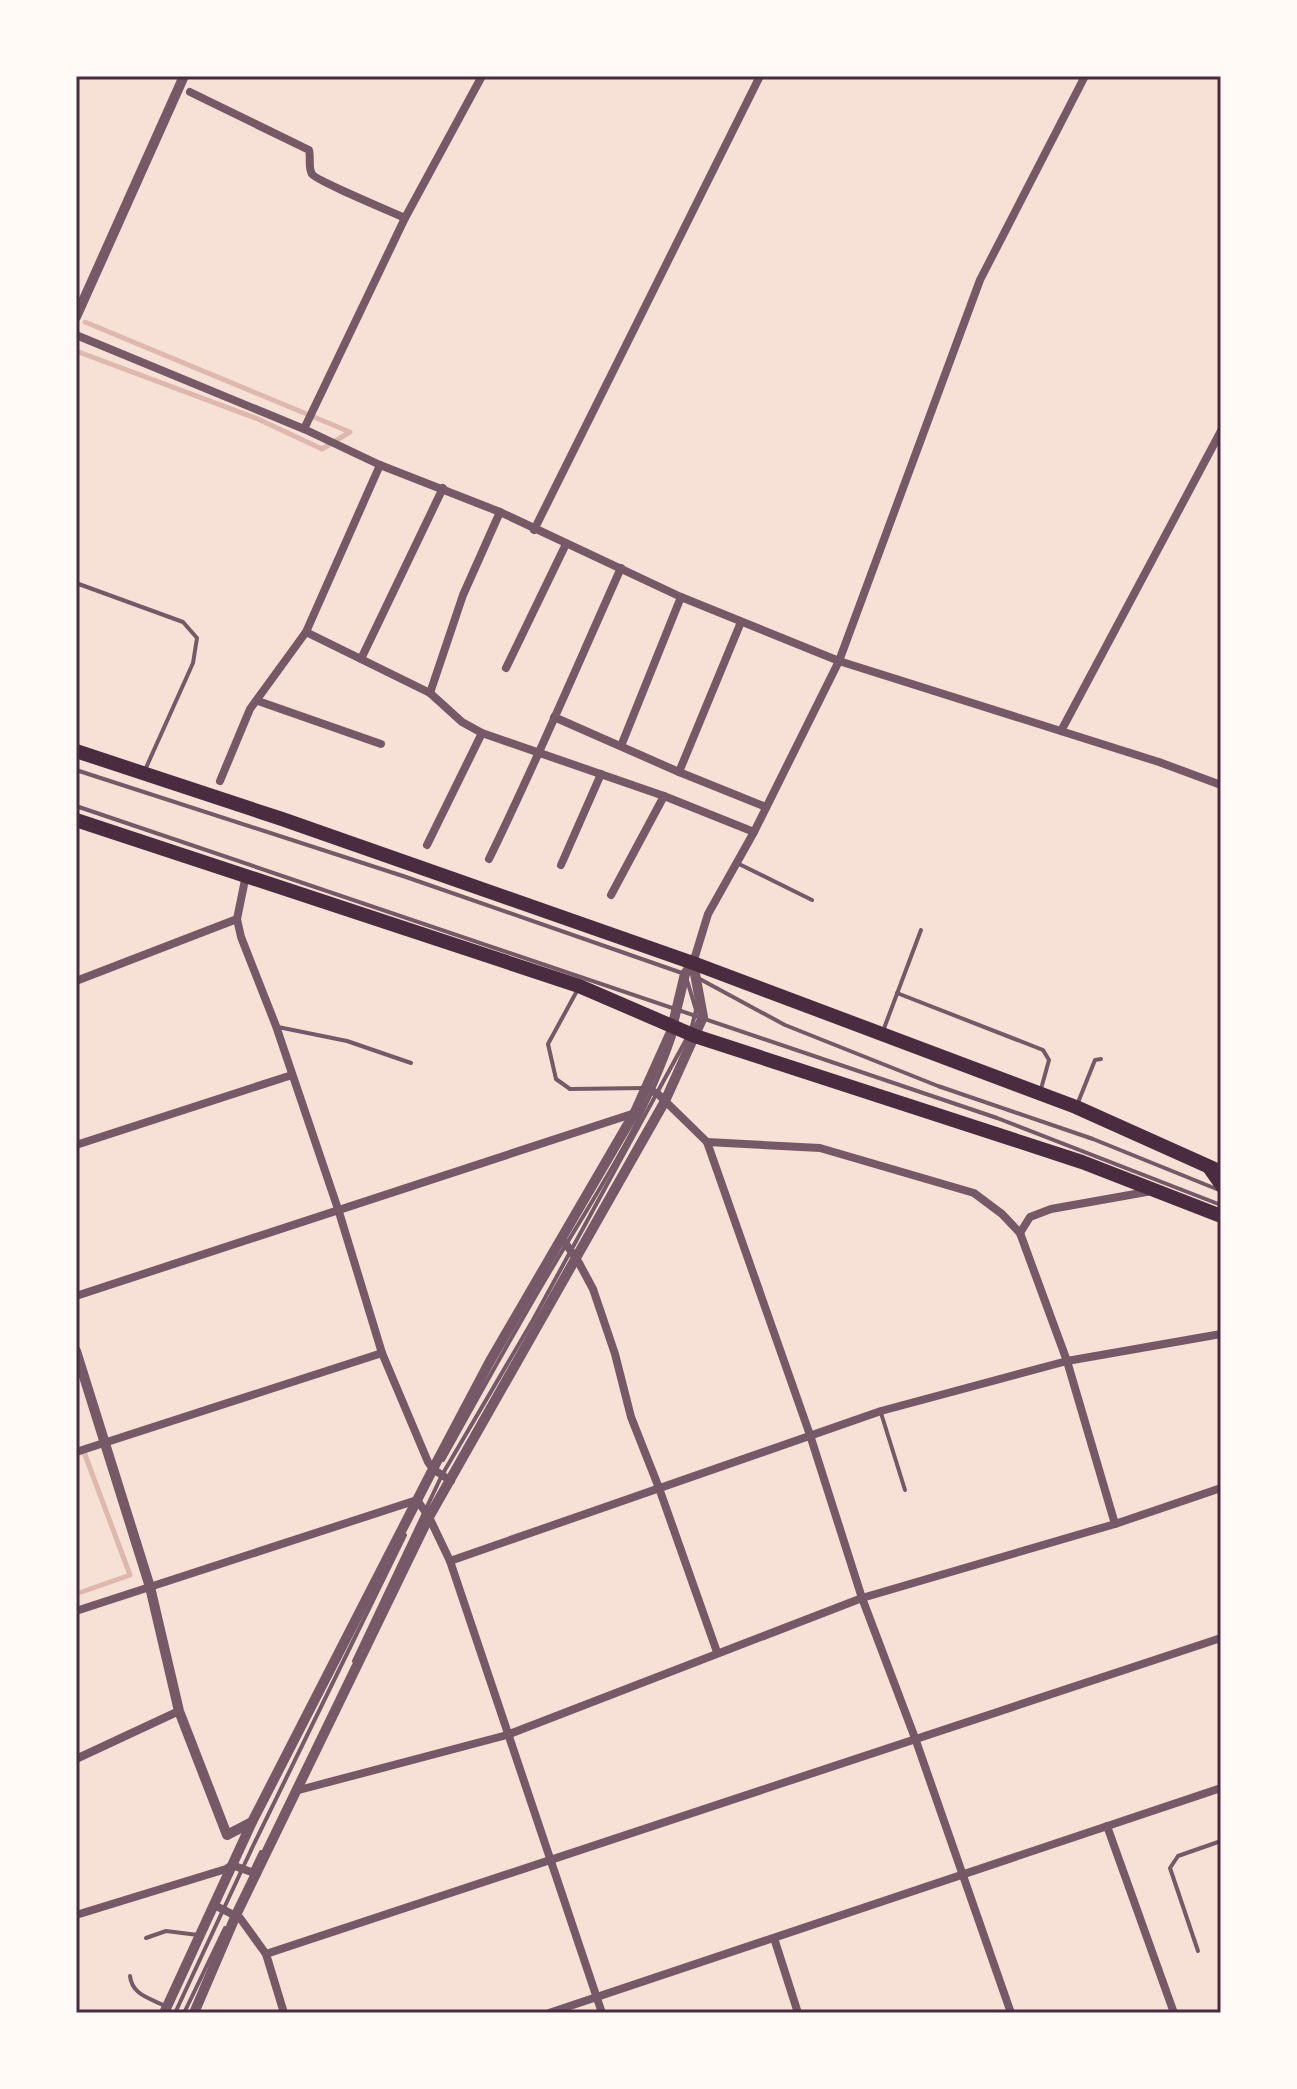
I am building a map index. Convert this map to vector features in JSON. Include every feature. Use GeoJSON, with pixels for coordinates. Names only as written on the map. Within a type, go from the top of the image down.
{"type":"FeatureCollection","features":[{"type":"Feature","properties":{"kind":"highway"},"geometry":{"type":"LineString","coordinates":[[76,751],[692,972],[882,1034],[1076,1107],[1214,1169]]}},
{"type":"Feature","properties":{"kind":"highway"},"geometry":{"type":"LineString","coordinates":[[76,818],[579,986],[684,1030],[1082,1162],[1220,1215]]}},
{"type":"Feature","properties":{"kind":"main road"},"geometry":{"type":"LineString","coordinates":[[1214,1169],[1221,1189]]}},
{"type":"Feature","properties":{"kind":"street"},"geometry":{"type":"LineString","coordinates":[[76,317],[184,76]]}},
{"type":"Feature","properties":{"kind":"street"},"geometry":{"type":"LineString","coordinates":[[304,429],[405,218],[482,76]]}},
{"type":"Feature","properties":{"kind":"street"},"geometry":{"type":"LineString","coordinates":[[534,530],[760,76]]}},
{"type":"Feature","properties":{"kind":"street"},"geometry":{"type":"LineString","coordinates":[[169,2011],[200,1935],[299,1790],[490,1361],[568,1248],[635,1112],[655,1094],[684,1030],[679,1010],[708,914],[754,832],[839,661],[980,280],[1085,76]]}},
{"type":"Feature","properties":{"kind":"street"},"geometry":{"type":"LineString","coordinates":[[190,92],[309,150],[310,171],[319,180],[405,218]]}},
{"type":"Feature","properties":{"kind":"street"},"geometry":{"type":"LineString","coordinates":[[76,335],[304,429],[380,465],[500,512],[681,597],[839,661],[1221,785]]}},
{"type":"Feature","properties":{"kind":"street"},"geometry":{"type":"LineString","coordinates":[[1061,731],[1221,431]]}},
{"type":"Feature","properties":{"kind":"street"},"geometry":{"type":"LineString","coordinates":[[220,781],[250,709],[306,632],[380,465]]}},
{"type":"Feature","properties":{"kind":"street"},"geometry":{"type":"LineString","coordinates":[[361,659],[443,488]]}},
{"type":"Feature","properties":{"kind":"street"},"geometry":{"type":"LineString","coordinates":[[430,693],[463,595],[500,512]]}},
{"type":"Feature","properties":{"kind":"street"},"geometry":{"type":"LineString","coordinates":[[506,668],[566,544]]}},
{"type":"Feature","properties":{"kind":"street"},"geometry":{"type":"LineString","coordinates":[[489,859],[541,753],[621,568]]}},
{"type":"Feature","properties":{"kind":"street"},"geometry":{"type":"LineString","coordinates":[[621,746],[681,597]]}},
{"type":"Feature","properties":{"kind":"street"},"geometry":{"type":"LineString","coordinates":[[679,772],[741,622]]}},
{"type":"Feature","properties":{"kind":"street"},"geometry":{"type":"LineString","coordinates":[[306,632],[430,693],[462,722],[482,733],[664,796],[754,832]]}},
{"type":"Feature","properties":{"kind":"street"},"geometry":{"type":"LineString","coordinates":[[258,701],[381,744]]}},
{"type":"Feature","properties":{"kind":"street"},"geometry":{"type":"LineString","coordinates":[[554,717],[766,807]]}},
{"type":"Feature","properties":{"kind":"street"},"geometry":{"type":"LineString","coordinates":[[427,845],[482,733]]}},
{"type":"Feature","properties":{"kind":"street"},"geometry":{"type":"LineString","coordinates":[[561,865],[601,774]]}},
{"type":"Feature","properties":{"kind":"street"},"geometry":{"type":"LineString","coordinates":[[611,895],[664,796]]}},
{"type":"Feature","properties":{"kind":"street"},"geometry":{"type":"LineString","coordinates":[[246,875],[237,919],[241,937],[276,1026],[339,1212],[382,1353],[440,1474]]}},
{"type":"Feature","properties":{"kind":"street"},"geometry":{"type":"LineString","coordinates":[[76,981],[237,919]]}},
{"type":"Feature","properties":{"kind":"street"},"geometry":{"type":"LineString","coordinates":[[194,2013],[234,1915],[246,1870],[252,1822],[440,1474],[655,1094],[684,1030],[699,1016],[692,972]]}},
{"type":"Feature","properties":{"kind":"street"},"geometry":{"type":"LineString","coordinates":[[76,1145],[292,1075]]}},
{"type":"Feature","properties":{"kind":"street"},"geometry":{"type":"LineString","coordinates":[[655,1094],[707,1142],[810,1435],[862,1598],[915,1738],[1011,2013]]}},
{"type":"Feature","properties":{"kind":"street"},"geometry":{"type":"LineString","coordinates":[[76,1296],[339,1212],[635,1112]]}},
{"type":"Feature","properties":{"kind":"street"},"geometry":{"type":"LineString","coordinates":[[707,1142],[820,1148],[974,1193],[1002,1214],[1020,1233],[1067,1361],[1115,1524]]}},
{"type":"Feature","properties":{"kind":"street"},"geometry":{"type":"LineString","coordinates":[[1020,1233],[1030,1217],[1051,1209],[1157,1190]]}},
{"type":"Feature","properties":{"kind":"street"},"geometry":{"type":"LineString","coordinates":[[568,1248],[593,1289],[615,1354],[631,1417],[717,1652]]}},
{"type":"Feature","properties":{"kind":"street"},"geometry":{"type":"LineString","coordinates":[[450,1561],[881,1411],[1067,1361],[1221,1334]]}},
{"type":"Feature","properties":{"kind":"street"},"geometry":{"type":"LineString","coordinates":[[76,1351],[150,1587],[179,1711],[227,1835],[252,1822]]}},
{"type":"Feature","properties":{"kind":"street"},"geometry":{"type":"LineString","coordinates":[[76,1452],[382,1353]]}},
{"type":"Feature","properties":{"kind":"street"},"geometry":{"type":"LineString","coordinates":[[299,1790],[507,1735],[862,1598],[1115,1524],[1221,1488]]}},
{"type":"Feature","properties":{"kind":"street"},"geometry":{"type":"LineString","coordinates":[[76,1611],[422,1508]]}},
{"type":"Feature","properties":{"kind":"street"},"geometry":{"type":"LineString","coordinates":[[422,1508],[450,1561],[602,2013]]}},
{"type":"Feature","properties":{"kind":"street"},"geometry":{"type":"LineString","coordinates":[[266,1954],[1221,1638]]}},
{"type":"Feature","properties":{"kind":"street"},"geometry":{"type":"LineString","coordinates":[[76,1759],[179,1711]]}},
{"type":"Feature","properties":{"kind":"street"},"geometry":{"type":"LineString","coordinates":[[549,2013],[1221,1788]]}},
{"type":"Feature","properties":{"kind":"street"},"geometry":{"type":"LineString","coordinates":[[1107,1826],[1174,2013]]}},
{"type":"Feature","properties":{"kind":"street"},"geometry":{"type":"LineString","coordinates":[[76,1915],[226,1869],[246,1870]]}},
{"type":"Feature","properties":{"kind":"street"},"geometry":{"type":"LineString","coordinates":[[219,1907],[234,1915],[266,1954],[284,2013]]}},
{"type":"Feature","properties":{"kind":"street"},"geometry":{"type":"LineString","coordinates":[[774,1938],[798,2013]]}},
{"type":"Feature","properties":{"kind":"lane"},"geometry":{"type":"LineString","coordinates":[[76,583],[183,622],[197,638],[193,663],[144,773]]}},
{"type":"Feature","properties":{"kind":"lane"},"geometry":{"type":"LineString","coordinates":[[76,770],[692,972],[785,1025],[938,1086],[1093,1139],[1221,1189]]}},
{"type":"Feature","properties":{"kind":"lane"},"geometry":{"type":"LineString","coordinates":[[76,818],[699,1016],[997,1118],[1220,1215]]}},
{"type":"Feature","properties":{"kind":"lane"},"geometry":{"type":"LineString","coordinates":[[737,863],[812,900]]}},
{"type":"Feature","properties":{"kind":"lane"},"geometry":{"type":"LineString","coordinates":[[882,1034],[921,930]]}},
{"type":"Feature","properties":{"kind":"lane"},"geometry":{"type":"LineString","coordinates":[[568,1248],[655,1094],[570,1089],[556,1079],[548,1044],[579,986]]}},
{"type":"Feature","properties":{"kind":"lane"},"geometry":{"type":"LineString","coordinates":[[897,993],[1043,1050],[1049,1060],[1039,1093]]}},
{"type":"Feature","properties":{"kind":"lane"},"geometry":{"type":"LineString","coordinates":[[276,1026],[347,1041],[411,1063]]}},
{"type":"Feature","properties":{"kind":"lane"},"geometry":{"type":"LineString","coordinates":[[1076,1107],[1095,1060],[1101,1059]]}},
{"type":"Feature","properties":{"kind":"lane"},"geometry":{"type":"LineString","coordinates":[[881,1411],[905,1490]]}},
{"type":"Feature","properties":{"kind":"lane"},"geometry":{"type":"LineString","coordinates":[[246,1870],[422,1508]]}},
{"type":"Feature","properties":{"kind":"lane"},"geometry":{"type":"LineString","coordinates":[[246,1870],[422,1508]]}},
{"type":"Feature","properties":{"kind":"lane"},"geometry":{"type":"LineString","coordinates":[[1198,1951],[1170,1868],[1178,1856],[1221,1841]]}},
{"type":"Feature","properties":{"kind":"lane"},"geometry":{"type":"LineString","coordinates":[[130,1976],[131,1985],[137,1992],[169,2011],[219,1907]]}},
{"type":"Feature","properties":{"kind":"lane"},"geometry":{"type":"LineString","coordinates":[[184,2013],[234,1915]]}},
{"type":"Feature","properties":{"kind":"lane"},"geometry":{"type":"LineString","coordinates":[[146,1938],[166,1931],[200,1935]]}},
{"type":"Feature","properties":{"kind":"waterway"},"geometry":{"type":"LineString","coordinates":[[76,351],[258,419],[322,449],[350,432],[85,322]]}},
{"type":"Feature","properties":{"kind":"waterway"},"geometry":{"type":"LineString","coordinates":[[76,1422],[76,1428]]}},
{"type":"Feature","properties":{"kind":"waterway"},"geometry":{"type":"LineString","coordinates":[[76,1594],[130,1575],[84,1452],[81,1453]]}}]}
